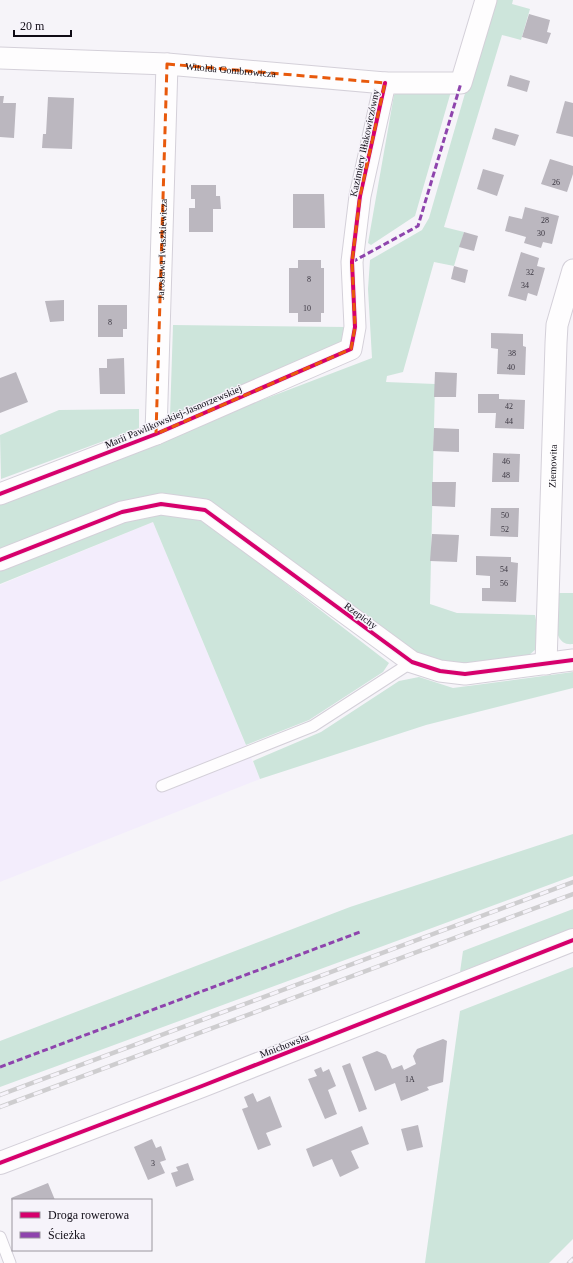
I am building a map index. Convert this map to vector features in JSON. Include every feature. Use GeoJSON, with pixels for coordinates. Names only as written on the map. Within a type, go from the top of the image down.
{"type":"FeatureCollection","features":[{"type":"Feature","properties":{"kind":"street","name":"Witolda Gombrowicza"},"geometry":{"type":"LineString","coordinates":[[0,58],[167,64],[385,83],[461,83],[486,0]]}},
{"type":"Feature","properties":{"kind":"street","name":"Jarosława Iwaszkiewicza"},"geometry":{"type":"LineString","coordinates":[[156,434],[167,64]]}},
{"type":"Feature","properties":{"kind":"street","name":"Kazimiery Iłłakowiczówny"},"geometry":{"type":"LineString","coordinates":[[351,349],[355,327],[352,262],[360,196],[385,83]]}},
{"type":"Feature","properties":{"kind":"street","name":"Ziemowita"},"geometry":{"type":"LineString","coordinates":[[546,664],[557,325],[573,270]]}},
{"type":"Feature","properties":{"kind":"street","name":"Marii Pawlikowskiej-Jasnorzewskiej"},"geometry":{"type":"LineString","coordinates":[[0,494],[156,434],[351,349]]}},
{"type":"Feature","properties":{"kind":"street","name":"Rzepichy"},"geometry":{"type":"LineString","coordinates":[[0,560],[122,512],[161,504],[205,510],[412,662],[440,671],[465,674],[573,660]]}},
{"type":"Feature","properties":{"kind":"street","name":"Mnichowska"},"geometry":{"type":"LineString","coordinates":[[0,1163],[202,1086],[573,940]]}},
{"type":"Feature","properties":{"kind":"lane"},"geometry":{"type":"LineString","coordinates":[[162,786],[313,726],[412,662]]}},
{"type":"Feature","properties":{"kind":"lane"},"geometry":{"type":"LineString","coordinates":[[0,1237],[10,1263]]}},
{"type":"Feature","properties":{"kind":"highlighted area"},"geometry":{"type":"Polygon","coordinates":[[[167,64],[385,83],[360,196],[352,262],[355,327],[351,349],[156,434],[167,64]]]}},
{"type":"Feature","properties":{"kind":"shaded area"},"geometry":{"type":"Polygon","coordinates":[[[153,522],[260,779],[0,882],[0,585],[153,522]]]}},
{"type":"Feature","properties":{"kind":"green space"},"geometry":{"type":"Polygon","coordinates":[[[492,0],[513,0],[512,4],[530,9],[521,40],[502,35],[444,227],[464,232],[454,266],[434,262],[403,372],[387,376],[386,382],[435,384],[430,604],[457,613],[535,615],[537,625],[536,649],[528,656],[462,665],[442,662],[416,654],[206,500],[0,551],[0,500],[372,358],[368,289],[370,260],[422,230],[429,218],[492,0]]]}},
{"type":"Feature","properties":{"kind":"green space"},"geometry":{"type":"Polygon","coordinates":[[[404,87],[452,88],[415,216],[371,245],[368,243],[394,95],[404,87]]]}},
{"type":"Feature","properties":{"kind":"green space"},"geometry":{"type":"Polygon","coordinates":[[[173,325],[346,327],[345,348],[170,417],[173,325]]]}},
{"type":"Feature","properties":{"kind":"green space"},"geometry":{"type":"Polygon","coordinates":[[[139,409],[139,428],[1,479],[0,435],[59,410],[139,409]]]}},
{"type":"Feature","properties":{"kind":"green space"},"geometry":{"type":"Polygon","coordinates":[[[158,512],[206,522],[389,663],[383,672],[309,720],[246,745],[153,522],[0,584],[0,568],[118,521],[158,512]]]}},
{"type":"Feature","properties":{"kind":"green space"},"geometry":{"type":"Polygon","coordinates":[[[558,593],[573,593],[573,644],[565,643],[560,639],[557,633],[556,617],[558,593]]]}},
{"type":"Feature","properties":{"kind":"green space"},"geometry":{"type":"Polygon","coordinates":[[[573,672],[573,688],[426,725],[260,779],[253,761],[321,732],[399,681],[419,677],[453,688],[573,672]]]}},
{"type":"Feature","properties":{"kind":"green space"},"geometry":{"type":"Polygon","coordinates":[[[573,834],[573,876],[0,1087],[0,1041],[350,907],[573,834]]]}},
{"type":"Feature","properties":{"kind":"green space"},"geometry":{"type":"Polygon","coordinates":[[[573,909],[573,929],[460,972],[463,951],[573,909]]]}},
{"type":"Feature","properties":{"kind":"green space"},"geometry":{"type":"Polygon","coordinates":[[[573,967],[573,1239],[549,1263],[425,1263],[460,1011],[573,967]]]}},
{"type":"Feature","properties":{"kind":"building"},"geometry":{"type":"Polygon","coordinates":[[[529,14],[550,20],[547,32],[551,33],[547,44],[522,37],[529,14]]]}},
{"type":"Feature","properties":{"kind":"building"},"geometry":{"type":"Polygon","coordinates":[[[510,75],[530,81],[527,92],[507,86],[510,75]]]}},
{"type":"Feature","properties":{"kind":"building"},"geometry":{"type":"Polygon","coordinates":[[[0,96],[4,96],[3,103],[16,103],[14,138],[0,137],[0,96]]]}},
{"type":"Feature","properties":{"kind":"building"},"geometry":{"type":"Polygon","coordinates":[[[48,97],[74,98],[72,149],[42,148],[43,134],[46,134],[48,97]]]}},
{"type":"Feature","properties":{"kind":"building"},"geometry":{"type":"Polygon","coordinates":[[[565,101],[573,103],[573,137],[556,133],[565,101]]]}},
{"type":"Feature","properties":{"kind":"building"},"geometry":{"type":"Polygon","coordinates":[[[495,128],[519,135],[515,146],[492,139],[495,128]]]}},
{"type":"Feature","properties":{"kind":"building"},"geometry":{"type":"Polygon","coordinates":[[[550,159],[573,166],[573,174],[567,192],[541,184],[550,159]]]}},
{"type":"Feature","properties":{"kind":"building"},"geometry":{"type":"Polygon","coordinates":[[[483,169],[504,175],[497,196],[477,189],[483,169]]]}},
{"type":"Feature","properties":{"kind":"building"},"geometry":{"type":"Polygon","coordinates":[[[191,185],[216,185],[216,196],[220,196],[221,209],[213,209],[213,232],[189,232],[189,208],[195,208],[195,199],[191,199],[191,185]]]}},
{"type":"Feature","properties":{"kind":"building"},"geometry":{"type":"Polygon","coordinates":[[[293,194],[324,194],[325,228],[293,228],[293,194]]]}},
{"type":"Feature","properties":{"kind":"building"},"geometry":{"type":"Polygon","coordinates":[[[525,207],[559,216],[552,244],[543,242],[541,248],[524,243],[526,237],[505,231],[509,216],[522,219],[525,207]]]}},
{"type":"Feature","properties":{"kind":"building"},"geometry":{"type":"Polygon","coordinates":[[[464,232],[478,236],[474,251],[459,247],[464,232]]]}},
{"type":"Feature","properties":{"kind":"building"},"geometry":{"type":"Polygon","coordinates":[[[521,252],[539,258],[537,266],[545,268],[537,296],[528,293],[526,301],[508,296],[521,252]]]}},
{"type":"Feature","properties":{"kind":"building"},"geometry":{"type":"Polygon","coordinates":[[[298,260],[321,260],[321,268],[324,268],[324,313],[321,313],[321,322],[298,322],[298,313],[289,313],[289,268],[298,268],[298,260]]]}},
{"type":"Feature","properties":{"kind":"building"},"geometry":{"type":"Polygon","coordinates":[[[454,266],[468,270],[465,283],[451,279],[454,266]]]}},
{"type":"Feature","properties":{"kind":"building"},"geometry":{"type":"Polygon","coordinates":[[[64,300],[64,321],[50,322],[45,301],[64,300]]]}},
{"type":"Feature","properties":{"kind":"building"},"geometry":{"type":"Polygon","coordinates":[[[98,305],[127,305],[127,329],[123,329],[123,337],[98,337],[98,305]]]}},
{"type":"Feature","properties":{"kind":"building"},"geometry":{"type":"Polygon","coordinates":[[[491,333],[523,334],[523,346],[526,347],[525,375],[497,374],[498,349],[491,348],[491,333]]]}},
{"type":"Feature","properties":{"kind":"building"},"geometry":{"type":"Polygon","coordinates":[[[124,358],[125,394],[100,394],[99,368],[107,368],[107,359],[124,358]]]}},
{"type":"Feature","properties":{"kind":"building"},"geometry":{"type":"Polygon","coordinates":[[[16,372],[28,402],[0,413],[0,378],[16,372]]]}},
{"type":"Feature","properties":{"kind":"building"},"geometry":{"type":"Polygon","coordinates":[[[435,372],[457,373],[456,397],[434,397],[435,372]]]}},
{"type":"Feature","properties":{"kind":"building"},"geometry":{"type":"Polygon","coordinates":[[[478,394],[499,394],[499,399],[525,400],[524,429],[495,428],[496,413],[478,413],[478,394]]]}},
{"type":"Feature","properties":{"kind":"building"},"geometry":{"type":"Polygon","coordinates":[[[434,428],[459,429],[459,452],[433,451],[434,428]]]}},
{"type":"Feature","properties":{"kind":"building"},"geometry":{"type":"Polygon","coordinates":[[[493,453],[520,454],[519,482],[492,482],[493,453]]]}},
{"type":"Feature","properties":{"kind":"building"},"geometry":{"type":"Polygon","coordinates":[[[432,482],[456,482],[455,507],[432,506],[432,482]]]}},
{"type":"Feature","properties":{"kind":"building"},"geometry":{"type":"Polygon","coordinates":[[[491,508],[519,508],[518,537],[490,536],[491,508]]]}},
{"type":"Feature","properties":{"kind":"building"},"geometry":{"type":"Polygon","coordinates":[[[432,534],[459,535],[457,562],[430,561],[432,534]]]}},
{"type":"Feature","properties":{"kind":"building"},"geometry":{"type":"Polygon","coordinates":[[[476,556],[511,557],[511,562],[518,563],[516,602],[482,601],[482,588],[490,588],[490,576],[476,575],[476,556]]]}},
{"type":"Feature","properties":{"kind":"building"},"geometry":{"type":"Polygon","coordinates":[[[443,1039],[447,1041],[443,1082],[427,1087],[429,1090],[401,1101],[395,1083],[375,1091],[362,1057],[377,1051],[386,1055],[392,1069],[402,1065],[404,1070],[416,1064],[413,1056],[417,1049],[443,1039]]]}},
{"type":"Feature","properties":{"kind":"building"},"geometry":{"type":"Polygon","coordinates":[[[350,1063],[367,1109],[359,1112],[342,1066],[350,1063]]]}},
{"type":"Feature","properties":{"kind":"building"},"geometry":{"type":"Polygon","coordinates":[[[321,1067],[323,1072],[329,1069],[336,1086],[328,1090],[337,1114],[325,1119],[308,1079],[317,1076],[314,1070],[321,1067]]]}},
{"type":"Feature","properties":{"kind":"building"},"geometry":{"type":"Polygon","coordinates":[[[253,1093],[257,1102],[270,1096],[282,1127],[266,1133],[271,1145],[258,1150],[242,1109],[248,1107],[244,1097],[253,1093]]]}},
{"type":"Feature","properties":{"kind":"building"},"geometry":{"type":"Polygon","coordinates":[[[418,1125],[423,1147],[407,1151],[401,1129],[418,1125]]]}},
{"type":"Feature","properties":{"kind":"building"},"geometry":{"type":"Polygon","coordinates":[[[362,1126],[369,1144],[351,1151],[359,1168],[340,1177],[332,1159],[313,1167],[306,1149],[362,1126]]]}},
{"type":"Feature","properties":{"kind":"building"},"geometry":{"type":"Polygon","coordinates":[[[152,1139],[156,1148],[161,1146],[166,1160],[160,1162],[165,1173],[148,1180],[134,1147],[152,1139]]]}},
{"type":"Feature","properties":{"kind":"building"},"geometry":{"type":"Polygon","coordinates":[[[188,1163],[194,1180],[176,1187],[171,1173],[178,1171],[176,1167],[188,1163]]]}},
{"type":"Feature","properties":{"kind":"building"},"geometry":{"type":"Polygon","coordinates":[[[48,1183],[55,1199],[12,1199],[12,1201],[11,1198],[48,1183]]]}},
{"type":"Feature","properties":{"kind":"railway"},"geometry":{"type":"LineString","coordinates":[[0,1095],[573,882]]}},
{"type":"Feature","properties":{"kind":"railway"},"geometry":{"type":"LineString","coordinates":[[0,1107],[573,894]]}},
{"type":"Feature","properties":{"kind":"railway"},"geometry":{"type":"LineString","coordinates":[[569,1263],[573,1259]]}},
{"type":"Feature","properties":{"kind":"marked path"},"geometry":{"type":"LineString","coordinates":[[352,262],[418,226],[461,83]]}},
{"type":"Feature","properties":{"kind":"marked path"},"geometry":{"type":"LineString","coordinates":[[0,1067],[360,932]]}},
{"type":"Feature","properties":{"kind":"cycle path"},"geometry":{"type":"LineString","coordinates":[[0,494],[156,434],[351,349],[355,327],[352,262],[360,196],[385,83]]}},
{"type":"Feature","properties":{"kind":"cycle path"},"geometry":{"type":"LineString","coordinates":[[0,560],[122,512],[161,504],[205,510],[412,662],[440,671],[465,674],[573,660]]}},
{"type":"Feature","properties":{"kind":"cycle path"},"geometry":{"type":"LineString","coordinates":[[0,1163],[202,1086],[573,940]]}}]}
